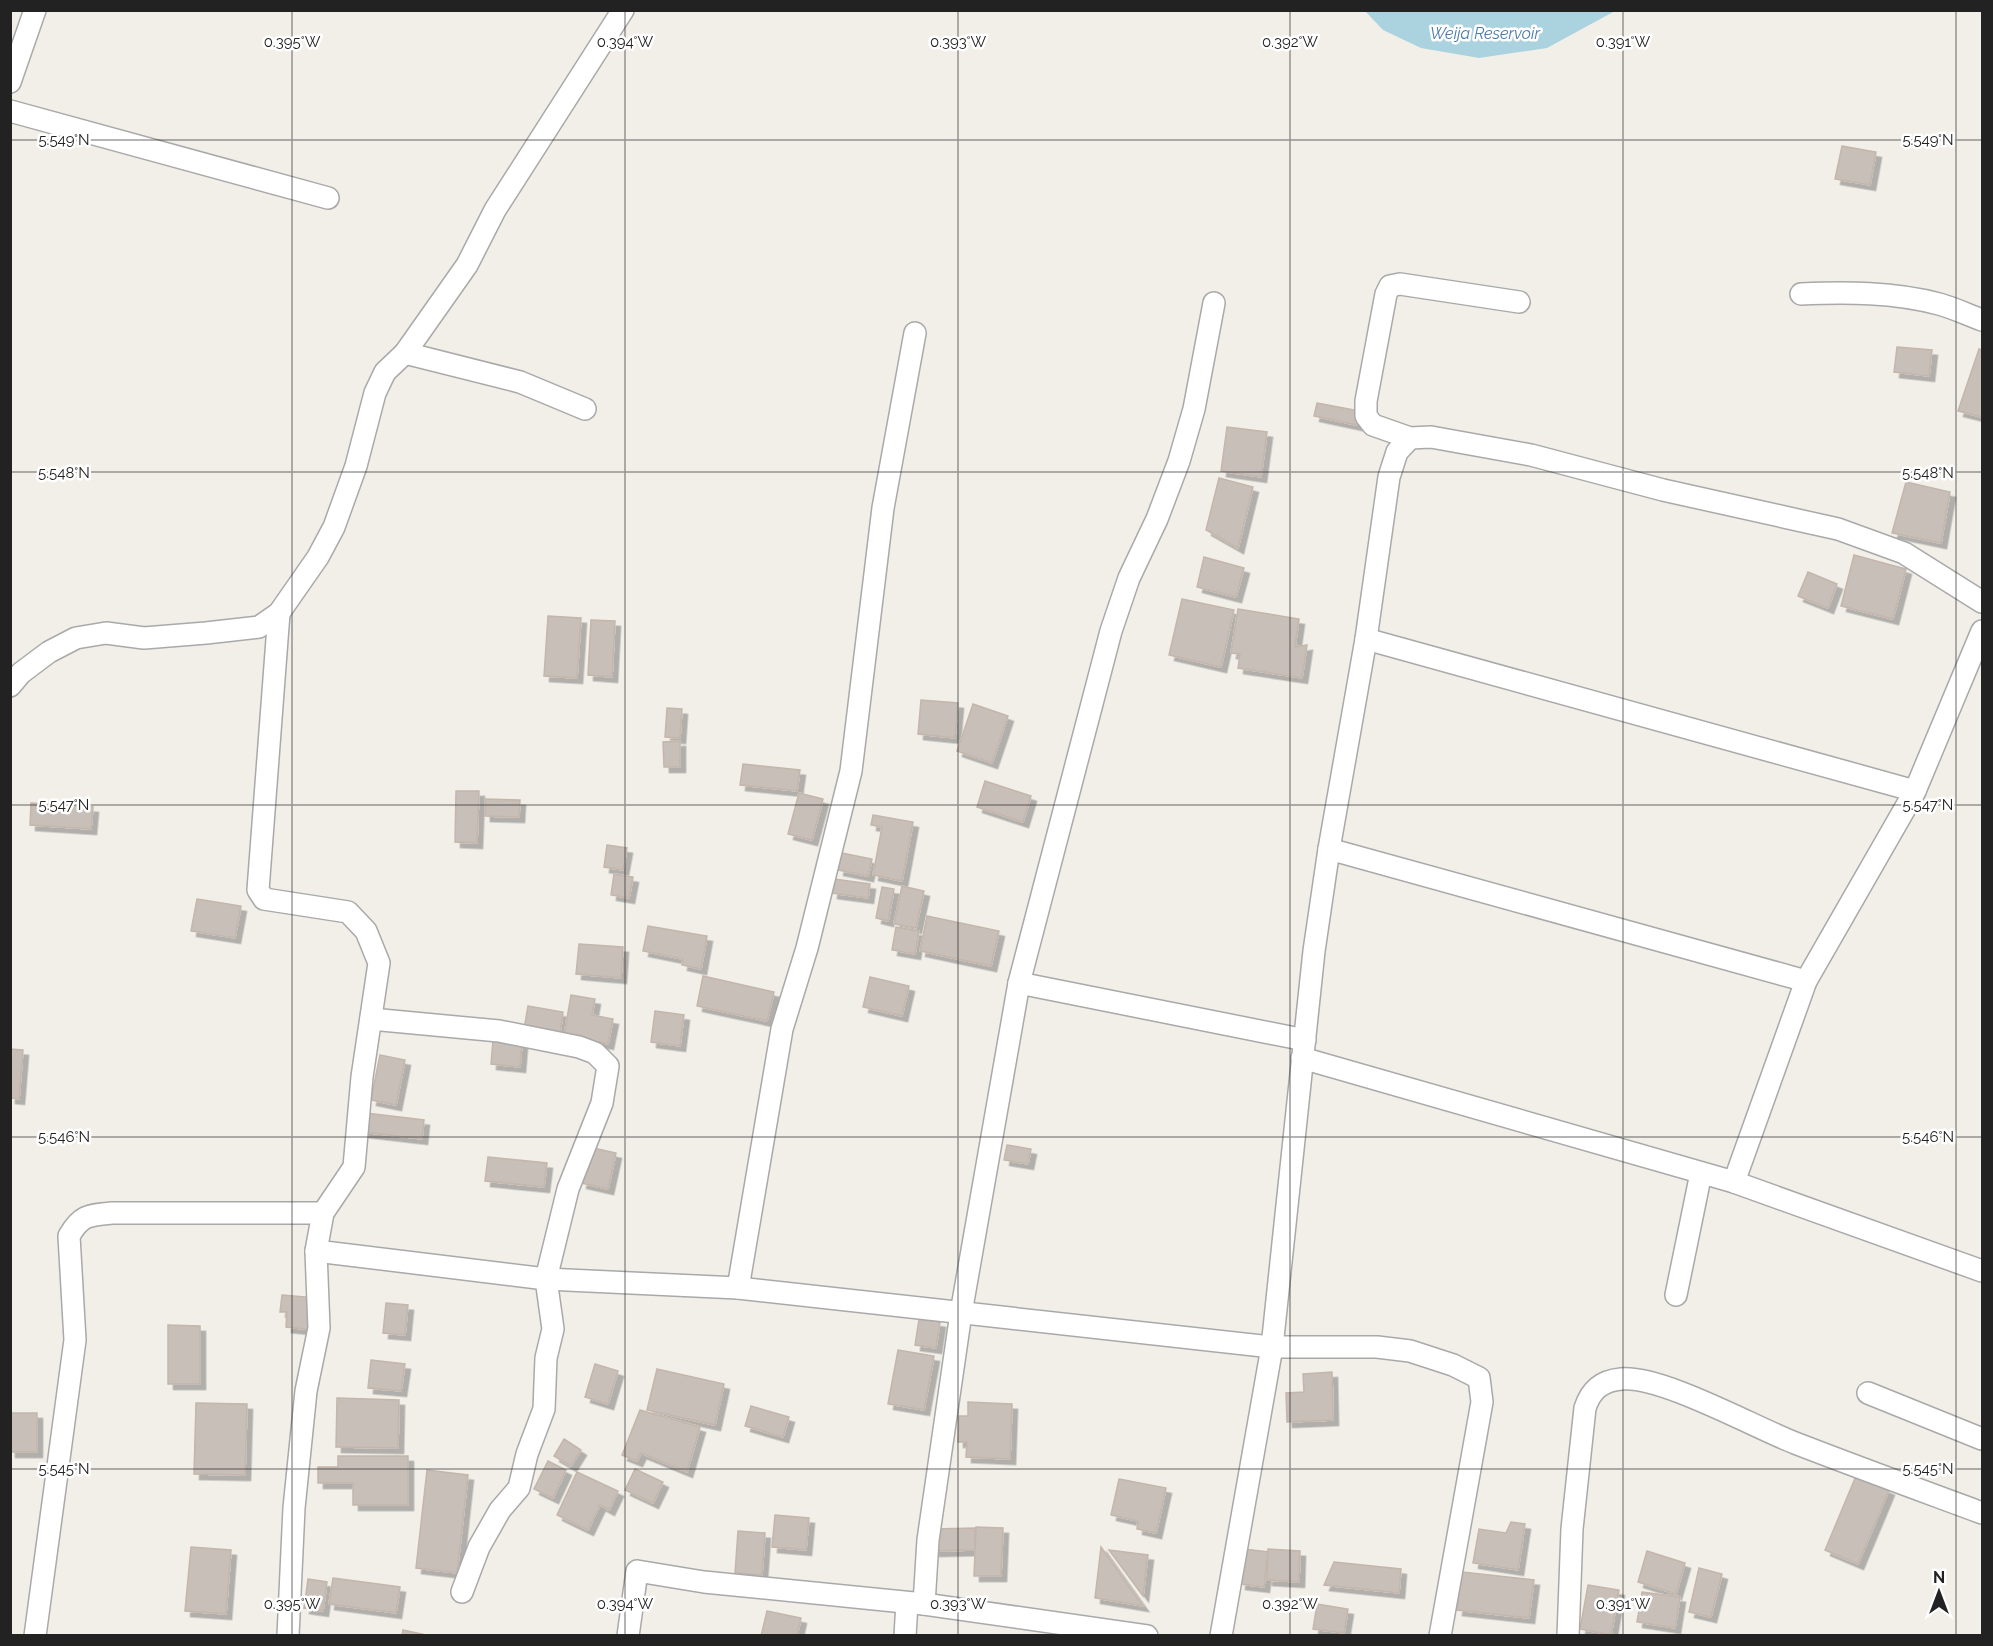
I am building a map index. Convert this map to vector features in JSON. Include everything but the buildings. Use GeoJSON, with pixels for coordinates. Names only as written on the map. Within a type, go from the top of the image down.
{"type":"FeatureCollection","features":[{"type":"Feature","properties":{"kind":"street"},"geometry":{"type":"LineString","coordinates":[[10,82],[17,35],[35,10]]}},
{"type":"Feature","properties":{"kind":"street"},"geometry":{"type":"LineString","coordinates":[[10,686],[21,673],[49,652],[76,639],[106,633],[144,638],[259,627],[279,613],[318,557],[334,527],[356,466],[375,393],[386,372],[405,353],[467,265],[495,210],[623,10]]}},
{"type":"Feature","properties":{"kind":"street"},"geometry":{"type":"LineString","coordinates":[[10,111],[328,198]]}},
{"type":"Feature","properties":{"kind":"street"},"geometry":{"type":"LineString","coordinates":[[1519,302],[1400,284],[1390,286],[1386,294],[1366,401],[1366,416],[1373,425],[1410,438],[1431,437],[1531,455],[1663,490],[1839,529],[1904,553],[1983,602]]}},
{"type":"Feature","properties":{"kind":"street"},"geometry":{"type":"LineString","coordinates":[[1801,294],[1852,291],[1888,296],[1939,304],[1983,320]]}},
{"type":"Feature","properties":{"kind":"street"},"geometry":{"type":"LineString","coordinates":[[905,1635],[916,1604],[928,1540],[961,1313],[1019,983],[1111,631],[1129,578],[1157,519],[1191,419],[1214,303]]}},
{"type":"Feature","properties":{"kind":"street"},"geometry":{"type":"LineString","coordinates":[[738,1287],[783,1029],[807,948],[851,771],[883,508],[915,333]]}},
{"type":"Feature","properties":{"kind":"street"},"geometry":{"type":"LineString","coordinates":[[405,353],[520,382],[585,409]]}},
{"type":"Feature","properties":{"kind":"street"},"geometry":{"type":"LineString","coordinates":[[1221,1635],[1272,1347],[1303,1049],[1329,849],[1366,639],[1389,477],[1397,452],[1410,438]]}},
{"type":"Feature","properties":{"kind":"street"},"geometry":{"type":"LineString","coordinates":[[279,613],[258,890],[264,899],[348,912],[366,931],[379,963],[362,1077],[354,1167],[322,1213],[316,1251],[319,1328],[306,1391],[289,1574],[288,1635]]}},
{"type":"Feature","properties":{"kind":"street"},"geometry":{"type":"LineString","coordinates":[[1734,1182],[1806,981],[1915,791],[1983,631]]}},
{"type":"Feature","properties":{"kind":"street"},"geometry":{"type":"LineString","coordinates":[[1366,639],[1915,791]]}},
{"type":"Feature","properties":{"kind":"street"},"geometry":{"type":"LineString","coordinates":[[1329,849],[1806,981]]}},
{"type":"Feature","properties":{"kind":"street"},"geometry":{"type":"LineString","coordinates":[[1019,983],[1303,1049],[1734,1182],[1983,1272]]}},
{"type":"Feature","properties":{"kind":"street"},"geometry":{"type":"LineString","coordinates":[[371,1019],[499,1031],[545,1040],[595,1053],[608,1066],[602,1103],[568,1189],[546,1279],[553,1329],[546,1358],[544,1409],[527,1454],[519,1488],[500,1510],[479,1547],[462,1592]]}},
{"type":"Feature","properties":{"kind":"street"},"geometry":{"type":"LineString","coordinates":[[1676,1295],[1701,1173]]}},
{"type":"Feature","properties":{"kind":"street"},"geometry":{"type":"LineString","coordinates":[[36,1635],[75,1340],[69,1236],[77,1222],[90,1214],[112,1213],[322,1213]]}},
{"type":"Feature","properties":{"kind":"street"},"geometry":{"type":"LineString","coordinates":[[316,1251],[546,1279],[738,1287],[1272,1347],[1377,1347],[1410,1351],[1454,1365],[1479,1378],[1482,1402],[1440,1635]]}},
{"type":"Feature","properties":{"kind":"street"},"geometry":{"type":"LineString","coordinates":[[1568,1635],[1572,1529],[1585,1408],[1590,1394],[1599,1385],[1622,1379],[1659,1384],[1794,1442],[1983,1513]]}},
{"type":"Feature","properties":{"kind":"street"},"geometry":{"type":"LineString","coordinates":[[1868,1393],[1983,1439]]}},
{"type":"Feature","properties":{"kind":"street"},"geometry":{"type":"LineString","coordinates":[[628,1635],[637,1571],[704,1582],[916,1604],[1147,1635]]}},
{"type":"Feature","properties":{"kind":"water","name":"Weija Reservoir"},"geometry":{"type":"Polygon","coordinates":[[[1365,11],[1615,11],[1547,48],[1479,58],[1421,48],[1383,30],[1365,11]]]}}]}
